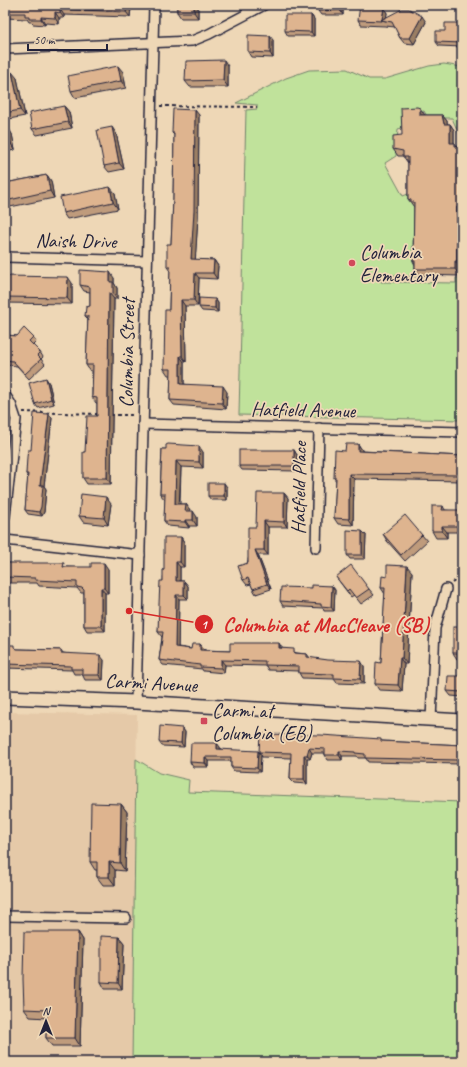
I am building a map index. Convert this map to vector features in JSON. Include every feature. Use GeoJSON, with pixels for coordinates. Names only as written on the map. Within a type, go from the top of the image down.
{"type":"FeatureCollection","features":[{"type":"Feature","properties":{"kind":"street","name":"Columbia Street"},"geometry":{"type":"LineString","coordinates":[[136,702],[154,5]]}},
{"type":"Feature","properties":{"kind":"street"},"geometry":{"type":"LineString","coordinates":[[5,48],[192,40],[264,5]]}},
{"type":"Feature","properties":{"kind":"street","name":"Naish Drive"},"geometry":{"type":"LineString","coordinates":[[5,257],[147,261]]}},
{"type":"Feature","properties":{"kind":"street"},"geometry":{"type":"LineString","coordinates":[[5,395],[16,419],[5,516]]}},
{"type":"Feature","properties":{"kind":"street","name":"Hatfield Avenue"},"geometry":{"type":"LineString","coordinates":[[143,424],[462,432]]}},
{"type":"Feature","properties":{"kind":"street","name":"Hatfield Place"},"geometry":{"type":"LineString","coordinates":[[316,548],[319,428]]}},
{"type":"Feature","properties":{"kind":"street"},"geometry":{"type":"LineString","coordinates":[[5,540],[140,555]]}},
{"type":"Feature","properties":{"kind":"street"},"geometry":{"type":"LineString","coordinates":[[431,720],[435,628],[446,589]]}},
{"type":"Feature","properties":{"kind":"street","name":"Carmi Avenue"},"geometry":{"type":"LineString","coordinates":[[5,698],[136,702],[462,721]]}},
{"type":"Feature","properties":{"kind":"street"},"geometry":{"type":"LineString","coordinates":[[5,916],[126,918]]}},
{"type":"Feature","properties":{"kind":"lane"},"geometry":{"type":"LineString","coordinates":[[245,5],[245,15]]}},
{"type":"Feature","properties":{"kind":"path"},"geometry":{"type":"LineString","coordinates":[[151,106],[257,107]]}},
{"type":"Feature","properties":{"kind":"path"},"geometry":{"type":"LineString","coordinates":[[14,412],[102,414]]}},
{"type":"Feature","properties":{"kind":"path"},"geometry":{"type":"LineString","coordinates":[[110,415],[143,414]]}},
{"type":"Feature","properties":{"kind":"shaded area"},"geometry":{"type":"Polygon","coordinates":[[[5,712],[137,715],[132,1062],[5,1062],[5,712]]]}},
{"type":"Feature","properties":{"kind":"green space","name":"Columbia Elementary"},"geometry":{"type":"Polygon","coordinates":[[[444,64],[462,67],[462,141],[452,118],[428,118],[424,111],[408,111],[402,128],[398,129],[396,156],[385,163],[403,196],[413,192],[419,274],[417,277],[380,274],[381,282],[456,283],[456,278],[462,278],[462,420],[239,415],[246,110],[257,109],[257,105],[236,103],[286,78],[309,70],[347,69],[369,79],[385,79],[429,66],[444,64]]]}},
{"type":"Feature","properties":{"kind":"green space"},"geometry":{"type":"Polygon","coordinates":[[[136,759],[159,773],[189,780],[188,792],[462,802],[462,1062],[132,1062],[136,759]]]}},
{"type":"Feature","properties":{"kind":"building"},"geometry":{"type":"Polygon","coordinates":[[[5,5],[127,5],[126,12],[60,9],[60,13],[55,12],[55,18],[41,17],[41,19],[29,19],[29,16],[25,16],[25,13],[5,13],[5,5]]]}},
{"type":"Feature","properties":{"kind":"building"},"geometry":{"type":"Polygon","coordinates":[[[177,5],[194,5],[194,12],[177,12],[177,5]]]}},
{"type":"Feature","properties":{"kind":"building"},"geometry":{"type":"Polygon","coordinates":[[[318,5],[340,5],[340,10],[318,11],[318,5]]]}},
{"type":"Feature","properties":{"kind":"building"},"geometry":{"type":"Polygon","coordinates":[[[360,5],[384,8],[382,21],[358,20],[360,5]]]}},
{"type":"Feature","properties":{"kind":"building"},"geometry":{"type":"Polygon","coordinates":[[[402,9],[409,9],[422,16],[410,38],[400,38],[392,22],[381,20],[402,9]]]}},
{"type":"Feature","properties":{"kind":"building"},"geometry":{"type":"Polygon","coordinates":[[[285,15],[311,15],[311,32],[285,31],[285,15]]]}},
{"type":"Feature","properties":{"kind":"building"},"geometry":{"type":"Polygon","coordinates":[[[445,23],[459,23],[459,27],[462,27],[462,43],[436,42],[436,31],[445,31],[445,23]]]}},
{"type":"Feature","properties":{"kind":"building"},"geometry":{"type":"Polygon","coordinates":[[[248,35],[270,36],[270,53],[248,52],[248,35]]]}},
{"type":"Feature","properties":{"kind":"building"},"geometry":{"type":"Polygon","coordinates":[[[224,60],[223,80],[185,81],[186,61],[224,60]]]}},
{"type":"Feature","properties":{"kind":"building"},"geometry":{"type":"Polygon","coordinates":[[[118,66],[121,81],[71,91],[68,76],[118,66]]]}},
{"type":"Feature","properties":{"kind":"building"},"geometry":{"type":"Polygon","coordinates":[[[12,72],[20,110],[5,113],[5,74],[12,72]]]}},
{"type":"Feature","properties":{"kind":"building"},"geometry":{"type":"Polygon","coordinates":[[[64,106],[68,122],[32,129],[29,113],[64,106]]]}},
{"type":"Feature","properties":{"kind":"building"},"geometry":{"type":"Polygon","coordinates":[[[401,108],[420,108],[420,115],[442,115],[444,124],[450,124],[450,143],[455,143],[455,146],[462,146],[462,207],[457,207],[457,261],[455,261],[455,269],[415,269],[415,261],[413,261],[414,202],[411,202],[411,200],[408,199],[408,157],[403,157],[403,151],[393,149],[393,136],[402,135],[401,108]]]}},
{"type":"Feature","properties":{"kind":"building"},"geometry":{"type":"Polygon","coordinates":[[[173,109],[195,110],[194,211],[191,259],[214,260],[213,273],[195,273],[194,300],[181,300],[182,356],[180,356],[180,384],[223,386],[222,403],[170,400],[171,369],[164,369],[165,310],[169,310],[170,267],[167,267],[167,244],[171,244],[173,200],[173,109]]]}},
{"type":"Feature","properties":{"kind":"building"},"geometry":{"type":"Polygon","coordinates":[[[8,127],[11,144],[5,145],[5,128],[8,127]]]}},
{"type":"Feature","properties":{"kind":"building"},"geometry":{"type":"Polygon","coordinates":[[[112,127],[119,163],[104,166],[97,130],[112,127]]]}},
{"type":"Feature","properties":{"kind":"building"},"geometry":{"type":"Polygon","coordinates":[[[47,175],[50,191],[5,201],[5,183],[47,175]]]}},
{"type":"Feature","properties":{"kind":"building"},"geometry":{"type":"Polygon","coordinates":[[[110,187],[113,202],[63,213],[60,197],[110,187]]]}},
{"type":"Feature","properties":{"kind":"building"},"geometry":{"type":"Polygon","coordinates":[[[80,270],[110,272],[110,282],[113,282],[113,294],[109,293],[107,478],[83,478],[83,452],[85,452],[87,416],[97,416],[97,398],[92,397],[93,365],[86,365],[88,316],[85,316],[86,307],[90,306],[90,287],[80,285],[80,270]]]}},
{"type":"Feature","properties":{"kind":"building"},"geometry":{"type":"Polygon","coordinates":[[[5,276],[68,277],[67,298],[5,297],[5,276]]]}},
{"type":"Feature","properties":{"kind":"building"},"geometry":{"type":"Polygon","coordinates":[[[199,298],[215,299],[215,308],[199,307],[199,298]]]}},
{"type":"Feature","properties":{"kind":"building"},"geometry":{"type":"Polygon","coordinates":[[[24,328],[33,337],[29,341],[40,352],[37,355],[41,359],[25,374],[13,361],[5,360],[5,335],[17,336],[24,328]]]}},
{"type":"Feature","properties":{"kind":"building"},"geometry":{"type":"Polygon","coordinates":[[[46,378],[51,399],[35,404],[29,383],[46,378]]]}},
{"type":"Feature","properties":{"kind":"building"},"geometry":{"type":"Polygon","coordinates":[[[34,413],[49,414],[40,485],[43,485],[41,507],[39,512],[25,510],[28,474],[26,474],[27,457],[28,450],[31,450],[34,413]]]}},
{"type":"Feature","properties":{"kind":"building"},"geometry":{"type":"Polygon","coordinates":[[[346,444],[358,444],[358,451],[462,456],[462,472],[459,472],[459,475],[349,474],[349,519],[334,518],[336,478],[334,478],[335,450],[345,451],[346,444]]]}},
{"type":"Feature","properties":{"kind":"building"},"geometry":{"type":"Polygon","coordinates":[[[166,445],[199,446],[199,462],[176,461],[175,504],[186,504],[185,511],[193,511],[193,520],[185,520],[185,522],[164,521],[165,494],[160,494],[162,449],[166,449],[166,445]]]}},
{"type":"Feature","properties":{"kind":"building"},"geometry":{"type":"Polygon","coordinates":[[[239,450],[294,450],[294,466],[239,466],[239,450]]]}},
{"type":"Feature","properties":{"kind":"building"},"geometry":{"type":"Polygon","coordinates":[[[208,483],[224,483],[224,496],[208,496],[208,483]]]}},
{"type":"Feature","properties":{"kind":"building"},"geometry":{"type":"Polygon","coordinates":[[[257,493],[284,493],[284,522],[264,521],[264,550],[255,550],[267,584],[253,589],[248,578],[243,580],[238,566],[248,563],[248,527],[256,527],[257,493]]]}},
{"type":"Feature","properties":{"kind":"building"},"geometry":{"type":"Polygon","coordinates":[[[81,494],[106,497],[104,518],[79,516],[81,494]]]}},
{"type":"Feature","properties":{"kind":"building"},"geometry":{"type":"Polygon","coordinates":[[[432,506],[443,506],[442,510],[461,510],[460,526],[442,526],[442,531],[432,531],[432,506]]]}},
{"type":"Feature","properties":{"kind":"building"},"geometry":{"type":"Polygon","coordinates":[[[405,515],[422,535],[401,555],[383,534],[405,515]]]}},
{"type":"Feature","properties":{"kind":"building"},"geometry":{"type":"Polygon","coordinates":[[[347,530],[362,531],[362,555],[347,555],[347,530]]]}},
{"type":"Feature","properties":{"kind":"building"},"geometry":{"type":"Polygon","coordinates":[[[164,537],[181,537],[180,562],[176,562],[176,581],[184,581],[184,595],[176,595],[175,647],[191,649],[192,644],[200,644],[200,650],[230,651],[230,643],[279,643],[279,648],[294,649],[294,653],[307,654],[307,657],[328,660],[361,661],[360,679],[334,678],[334,674],[299,673],[299,666],[265,665],[265,661],[221,660],[221,668],[200,667],[200,665],[159,660],[163,632],[158,632],[160,581],[163,581],[164,570],[164,537]]]}},
{"type":"Feature","properties":{"kind":"building"},"geometry":{"type":"Polygon","coordinates":[[[5,563],[64,563],[63,567],[91,567],[91,563],[104,563],[104,588],[101,588],[101,626],[84,626],[84,590],[77,587],[77,582],[5,577],[5,563]]]}},
{"type":"Feature","properties":{"kind":"building"},"geometry":{"type":"Polygon","coordinates":[[[351,565],[369,589],[356,598],[349,589],[347,591],[336,577],[351,565]]]}},
{"type":"Feature","properties":{"kind":"building"},"geometry":{"type":"Polygon","coordinates":[[[387,565],[407,566],[402,658],[400,658],[398,685],[375,684],[376,662],[381,663],[385,588],[381,588],[382,576],[387,577],[387,565]]]}},
{"type":"Feature","properties":{"kind":"building"},"geometry":{"type":"Polygon","coordinates":[[[312,585],[332,586],[331,607],[321,606],[321,604],[280,601],[281,587],[312,588],[312,585]]]}},
{"type":"Feature","properties":{"kind":"building"},"geometry":{"type":"Polygon","coordinates":[[[453,627],[462,627],[462,653],[453,653],[453,627]]]}},
{"type":"Feature","properties":{"kind":"building"},"geometry":{"type":"Polygon","coordinates":[[[5,645],[14,645],[17,649],[61,650],[61,653],[100,655],[99,675],[82,675],[82,669],[71,669],[71,666],[5,664],[5,645]]]}},
{"type":"Feature","properties":{"kind":"building"},"geometry":{"type":"Polygon","coordinates":[[[448,676],[462,676],[462,692],[447,691],[448,676]]]}},
{"type":"Feature","properties":{"kind":"building"},"geometry":{"type":"Polygon","coordinates":[[[160,726],[182,728],[181,743],[159,742],[160,726]]]}},
{"type":"Feature","properties":{"kind":"building"},"geometry":{"type":"Polygon","coordinates":[[[260,734],[321,735],[381,739],[381,741],[462,745],[462,763],[458,762],[458,760],[365,758],[365,754],[339,751],[339,755],[325,755],[325,749],[309,748],[307,755],[304,755],[304,779],[290,779],[291,753],[259,752],[260,734]]]}},
{"type":"Feature","properties":{"kind":"building"},"geometry":{"type":"Polygon","coordinates":[[[191,743],[217,743],[217,749],[258,751],[257,768],[231,767],[231,757],[205,757],[205,763],[190,762],[191,743]]]}},
{"type":"Feature","properties":{"kind":"building"},"geometry":{"type":"Polygon","coordinates":[[[91,803],[121,804],[120,863],[109,862],[109,877],[97,877],[97,862],[90,862],[91,803]]]}},
{"type":"Feature","properties":{"kind":"building"},"geometry":{"type":"Polygon","coordinates":[[[24,932],[78,932],[75,1038],[46,1038],[47,1010],[24,1009],[24,932]]]}},
{"type":"Feature","properties":{"kind":"building"},"geometry":{"type":"Polygon","coordinates":[[[101,936],[119,937],[118,983],[101,982],[101,936]]]}},
{"type":"Feature","properties":{"kind":"place","name":"Columbia Elementary"},"geometry":{"type":"Point","coordinates":[352,263]}},
{"type":"Feature","properties":{"kind":"place","name":"Columbia at MacCleave (SB)"},"geometry":{"type":"Point","coordinates":[129,611]}},
{"type":"Feature","properties":{"kind":"place","name":"Carmi at Columbia (EB)"},"geometry":{"type":"Point","coordinates":[204,721]}}]}
